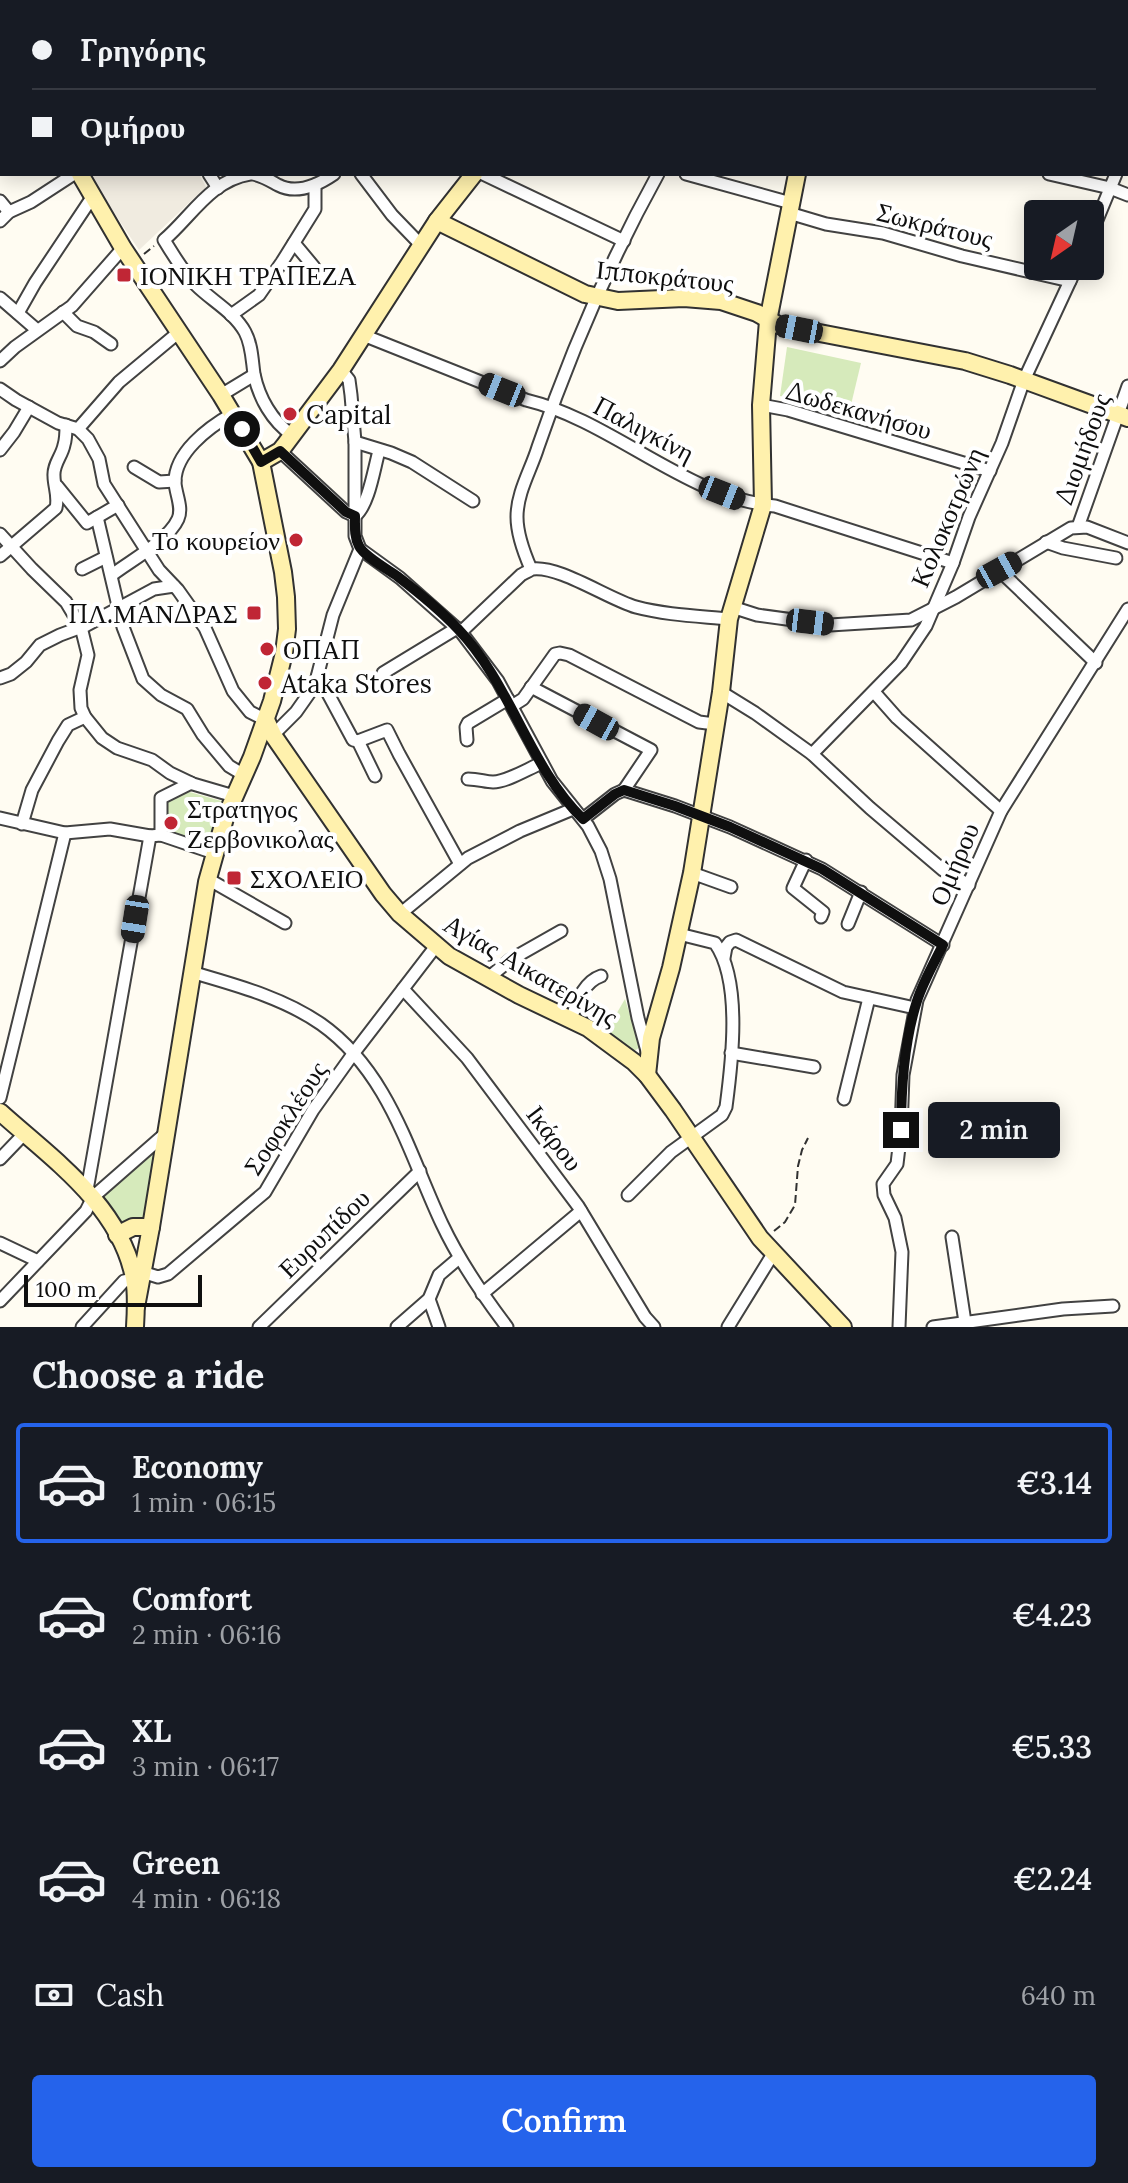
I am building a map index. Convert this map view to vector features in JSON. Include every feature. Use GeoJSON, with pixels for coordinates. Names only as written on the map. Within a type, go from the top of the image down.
{"type":"FeatureCollection","features":[{"type":"Feature","properties":{"kind":"street"},"geometry":{"type":"LineString","coordinates":[[0,201],[5,216],[71,176]]}},
{"type":"Feature","properties":{"kind":"street"},"geometry":{"type":"LineString","coordinates":[[81,176],[123,248],[221,395],[261,462],[283,572],[286,618],[284,653],[270,728],[234,796],[208,879],[151,1227],[138,1275],[135,1327]]}},
{"type":"Feature","properties":{"kind":"street"},"geometry":{"type":"LineString","coordinates":[[210,176],[218,188]]}},
{"type":"Feature","properties":{"kind":"street"},"geometry":{"type":"LineString","coordinates":[[248,176],[218,188],[164,240],[195,284],[231,315],[247,335],[258,389],[279,425],[292,435]]}},
{"type":"Feature","properties":{"kind":"street"},"geometry":{"type":"LineString","coordinates":[[260,176],[279,186],[301,189],[331,176]]}},
{"type":"Feature","properties":{"kind":"street"},"geometry":{"type":"LineString","coordinates":[[363,176],[392,215],[421,245]]}},
{"type":"Feature","properties":{"kind":"street"},"geometry":{"type":"LineString","coordinates":[[261,462],[280,451],[341,370],[437,221],[472,176]]}},
{"type":"Feature","properties":{"kind":"street"},"geometry":{"type":"LineString","coordinates":[[487,176],[624,241]]}},
{"type":"Feature","properties":{"kind":"street"},"geometry":{"type":"LineString","coordinates":[[531,569],[518,531],[519,498],[551,406],[596,297],[657,176]]}},
{"type":"Feature","properties":{"kind":"street","name":"Σωκράτους"},"geometry":{"type":"LineString","coordinates":[[692,176],[790,208],[826,224],[883,233],[962,256],[1070,281]]}},
{"type":"Feature","properties":{"kind":"street"},"geometry":{"type":"LineString","coordinates":[[647,1075],[648,1056],[692,873],[721,692],[730,613],[763,505],[761,405],[768,321],[797,176]]}},
{"type":"Feature","properties":{"kind":"street"},"geometry":{"type":"LineString","coordinates":[[1058,176],[1128,195]]}},
{"type":"Feature","properties":{"kind":"street"},"geometry":{"type":"LineString","coordinates":[[1104,203],[1115,176]]}},
{"type":"Feature","properties":{"kind":"street"},"geometry":{"type":"LineString","coordinates":[[231,315],[266,288],[315,209],[315,185]]}},
{"type":"Feature","properties":{"kind":"street"},"geometry":{"type":"LineString","coordinates":[[18,313],[93,196]]}},
{"type":"Feature","properties":{"kind":"street","name":"Ιπποκράτους"},"geometry":{"type":"LineString","coordinates":[[437,221],[585,294],[618,301],[684,298],[721,301],[757,313],[778,325],[965,361],[1123,416]]}},
{"type":"Feature","properties":{"kind":"street"},"geometry":{"type":"LineString","coordinates":[[294,243],[314,267]]}},
{"type":"Feature","properties":{"kind":"street"},"geometry":{"type":"LineString","coordinates":[[0,361],[84,294],[123,248]]}},
{"type":"Feature","properties":{"kind":"street","name":"Κολοκοτρώνη"},"geometry":{"type":"LineString","coordinates":[[812,754],[874,692],[915,645],[953,563],[1024,380],[1070,281]]}},
{"type":"Feature","properties":{"kind":"street"},"geometry":{"type":"LineString","coordinates":[[0,298],[37,330]]}},
{"type":"Feature","properties":{"kind":"street"},"geometry":{"type":"LineString","coordinates":[[63,312],[77,326],[94,332],[111,344]]}},
{"type":"Feature","properties":{"kind":"street"},"geometry":{"type":"LineString","coordinates":[[118,505],[87,523],[57,486],[53,478],[55,466],[72,427],[119,382],[179,332]]}},
{"type":"Feature","properties":{"kind":"street","name":"Παλιγκίνη"},"geometry":{"type":"LineString","coordinates":[[363,335],[526,400],[551,406],[679,474],[746,503],[775,506],[953,563]]}},
{"type":"Feature","properties":{"kind":"street"},"geometry":{"type":"LineString","coordinates":[[341,370],[349,380],[355,442],[355,536],[360,549],[400,578],[459,630],[498,681],[542,763],[583,819],[601,851],[610,879],[648,1056]]}},
{"type":"Feature","properties":{"kind":"street"},"geometry":{"type":"LineString","coordinates":[[221,395],[254,375]]}},
{"type":"Feature","properties":{"kind":"street","name":"Διομήδους"},"geometry":{"type":"LineString","coordinates":[[1078,527],[1123,416],[1128,386]]}},
{"type":"Feature","properties":{"kind":"street"},"geometry":{"type":"LineString","coordinates":[[0,389],[58,423],[72,427],[94,447],[104,484],[159,570],[205,628],[233,691],[250,712],[270,728]]}},
{"type":"Feature","properties":{"kind":"street","name":"Δωδεκανήσου"},"geometry":{"type":"LineString","coordinates":[[761,405],[788,410],[990,471]]}},
{"type":"Feature","properties":{"kind":"street"},"geometry":{"type":"LineString","coordinates":[[0,450],[29,407]]}},
{"type":"Feature","properties":{"kind":"street"},"geometry":{"type":"LineString","coordinates":[[112,575],[168,531],[179,517],[175,481],[180,465],[205,431],[232,414]]}},
{"type":"Feature","properties":{"kind":"street"},"geometry":{"type":"LineString","coordinates":[[355,442],[412,462],[473,501]]}},
{"type":"Feature","properties":{"kind":"street"},"geometry":{"type":"LineString","coordinates":[[280,451],[346,512],[355,516]]}},
{"type":"Feature","properties":{"kind":"street"},"geometry":{"type":"LineString","coordinates":[[355,516],[365,502],[379,451]]}},
{"type":"Feature","properties":{"kind":"street"},"geometry":{"type":"LineString","coordinates":[[134,467],[159,482],[175,481]]}},
{"type":"Feature","properties":{"kind":"street"},"geometry":{"type":"LineString","coordinates":[[0,556],[56,508],[57,486]]}},
{"type":"Feature","properties":{"kind":"street"},"geometry":{"type":"LineString","coordinates":[[97,517],[130,650],[143,679],[161,695],[187,709],[218,754],[229,766],[244,775]]}},
{"type":"Feature","properties":{"kind":"street"},"geometry":{"type":"LineString","coordinates":[[383,673],[459,630],[531,569],[564,575],[614,600],[669,614],[730,613],[830,625],[911,620],[1071,528],[1087,527],[1128,543]]}},
{"type":"Feature","properties":{"kind":"street"},"geometry":{"type":"LineString","coordinates":[[0,534],[66,602],[81,627],[88,649],[80,690],[81,708],[102,738],[110,745],[152,760],[191,783],[234,796]]}},
{"type":"Feature","properties":{"kind":"street"},"geometry":{"type":"LineString","coordinates":[[1046,542],[1116,558]]}},
{"type":"Feature","properties":{"kind":"street"},"geometry":{"type":"LineString","coordinates":[[270,728],[296,712],[310,693],[318,675],[333,615],[360,549]]}},
{"type":"Feature","properties":{"kind":"street"},"geometry":{"type":"LineString","coordinates":[[82,569],[106,557]]}},
{"type":"Feature","properties":{"kind":"street"},"geometry":{"type":"LineString","coordinates":[[999,570],[1096,663]]}},
{"type":"Feature","properties":{"kind":"street"},"geometry":{"type":"LineString","coordinates":[[0,678],[26,662],[40,645],[120,609],[154,589],[174,586]]}},
{"type":"Feature","properties":{"kind":"street","name":"Ομήρου"},"geometry":{"type":"LineString","coordinates":[[899,1327],[902,1252],[895,1218],[884,1195],[883,1184],[897,1164],[903,1075],[915,1008],[1001,811],[1128,609]]}},
{"type":"Feature","properties":{"kind":"street"},"geometry":{"type":"LineString","coordinates":[[467,740],[468,723],[510,702],[523,699],[555,654],[560,653],[699,722],[715,724]]}},
{"type":"Feature","properties":{"kind":"street"},"geometry":{"type":"LineString","coordinates":[[318,675],[353,740],[387,730],[460,864]]}},
{"type":"Feature","properties":{"kind":"street"},"geometry":{"type":"LineString","coordinates":[[531,687],[651,750],[624,790],[583,819]]}},
{"type":"Feature","properties":{"kind":"street"},"geometry":{"type":"LineString","coordinates":[[721,692],[812,754],[943,870],[969,885]]}},
{"type":"Feature","properties":{"kind":"street"},"geometry":{"type":"LineString","coordinates":[[874,692],[897,718],[1001,811]]}},
{"type":"Feature","properties":{"kind":"street"},"geometry":{"type":"LineString","coordinates":[[22,824],[32,790],[58,741],[68,725],[85,717]]}},
{"type":"Feature","properties":{"kind":"street","name":"Αγίας Αικατερίνης"},"geometry":{"type":"LineString","coordinates":[[270,728],[383,894],[400,914],[436,946],[487,979],[571,1019],[634,1062],[692,1136],[760,1238],[843,1327]]}},
{"type":"Feature","properties":{"kind":"street"},"geometry":{"type":"LineString","coordinates":[[358,741],[375,776]]}},
{"type":"Feature","properties":{"kind":"street"},"geometry":{"type":"LineString","coordinates":[[468,779],[490,783],[542,763]]}},
{"type":"Feature","properties":{"kind":"street"},"geometry":{"type":"LineString","coordinates":[[0,1301],[86,1211],[161,798],[191,783]]}},
{"type":"Feature","properties":{"kind":"street"},"geometry":{"type":"LineString","coordinates":[[624,790],[701,816],[806,860],[943,945]]}},
{"type":"Feature","properties":{"kind":"street"},"geometry":{"type":"LineString","coordinates":[[400,914],[460,864],[520,831],[573,809]]}},
{"type":"Feature","properties":{"kind":"street"},"geometry":{"type":"LineString","coordinates":[[0,818],[65,833],[110,829],[156,835],[214,853]]}},
{"type":"Feature","properties":{"kind":"street"},"geometry":{"type":"LineString","coordinates":[[0,1098],[65,833]]}},
{"type":"Feature","properties":{"kind":"street"},"geometry":{"type":"LineString","coordinates":[[806,860],[793,888],[823,912],[821,917]]}},
{"type":"Feature","properties":{"kind":"street"},"geometry":{"type":"LineString","coordinates":[[692,873],[731,887]]}},
{"type":"Feature","properties":{"kind":"street"},"geometry":{"type":"LineString","coordinates":[[208,879],[285,923]]}},
{"type":"Feature","properties":{"kind":"street"},"geometry":{"type":"LineString","coordinates":[[848,924],[861,892]]}},
{"type":"Feature","properties":{"kind":"street"},"geometry":{"type":"LineString","coordinates":[[487,979],[510,960],[561,931]]}},
{"type":"Feature","properties":{"kind":"street"},"geometry":{"type":"LineString","coordinates":[[628,1195],[671,1152],[722,1115],[726,1107],[732,1002],[724,959],[715,943],[679,934]]}},
{"type":"Feature","properties":{"kind":"street"},"geometry":{"type":"LineString","coordinates":[[724,959],[726,947],[736,940],[843,992],[915,1008]]}},
{"type":"Feature","properties":{"kind":"street","name":"Σοφοκλέους"},"geometry":{"type":"LineString","coordinates":[[138,1275],[158,1277],[168,1274],[265,1192],[313,1110],[436,946]]}},
{"type":"Feature","properties":{"kind":"street"},"geometry":{"type":"LineString","coordinates":[[191,972],[248,989],[299,1011],[337,1037],[353,1054],[374,1078],[390,1105],[459,1258],[507,1327]]}},
{"type":"Feature","properties":{"kind":"street"},"geometry":{"type":"LineString","coordinates":[[571,1019],[587,986],[592,979],[601,976]]}},
{"type":"Feature","properties":{"kind":"street","name":"Ικάρου"},"geometry":{"type":"LineString","coordinates":[[403,989],[467,1058],[581,1211],[654,1327]]}},
{"type":"Feature","properties":{"kind":"street"},"geometry":{"type":"LineString","coordinates":[[844,1099],[869,998]]}},
{"type":"Feature","properties":{"kind":"street"},"geometry":{"type":"LineString","coordinates":[[731,1053],[814,1067]]}},
{"type":"Feature","properties":{"kind":"street"},"geometry":{"type":"LineString","coordinates":[[0,1112],[90,1194],[138,1275]]}},
{"type":"Feature","properties":{"kind":"street"},"geometry":{"type":"LineString","coordinates":[[0,1159],[24,1134]]}},
{"type":"Feature","properties":{"kind":"street"},"geometry":{"type":"LineString","coordinates":[[90,1194],[165,1134]]}},
{"type":"Feature","properties":{"kind":"street","name":"Ευρυπίδου"},"geometry":{"type":"LineString","coordinates":[[262,1326],[420,1171]]}},
{"type":"Feature","properties":{"kind":"street"},"geometry":{"type":"LineString","coordinates":[[482,1294],[581,1211]]}},
{"type":"Feature","properties":{"kind":"street"},"geometry":{"type":"LineString","coordinates":[[117,1235],[133,1227],[151,1227]]}},
{"type":"Feature","properties":{"kind":"street"},"geometry":{"type":"LineString","coordinates":[[952,1237],[965,1322]]}},
{"type":"Feature","properties":{"kind":"street"},"geometry":{"type":"LineString","coordinates":[[0,1243],[38,1261]]}},
{"type":"Feature","properties":{"kind":"street"},"geometry":{"type":"LineString","coordinates":[[728,1327],[773,1254]]}},
{"type":"Feature","properties":{"kind":"street"},"geometry":{"type":"LineString","coordinates":[[397,1327],[429,1299],[439,1275],[459,1258]]}},
{"type":"Feature","properties":{"kind":"street"},"geometry":{"type":"LineString","coordinates":[[82,1327],[124,1281],[138,1275]]}},
{"type":"Feature","properties":{"kind":"street"},"geometry":{"type":"LineString","coordinates":[[429,1299],[439,1327]]}},
{"type":"Feature","properties":{"kind":"street"},"geometry":{"type":"LineString","coordinates":[[933,1327],[1063,1309],[1113,1306]]}},
{"type":"Feature","properties":{"kind":"path"},"geometry":{"type":"LineString","coordinates":[[133,263],[164,240]]}},
{"type":"Feature","properties":{"kind":"path"},"geometry":{"type":"LineString","coordinates":[[760,1238],[778,1228],[795,1205],[798,1166],[808,1138]]}},
{"type":"Feature","properties":{"kind":"green space"},"geometry":{"type":"Polygon","coordinates":[[[787,347],[861,363],[849,413],[780,396],[787,347]]]}},
{"type":"Feature","properties":{"kind":"green space"},"geometry":{"type":"Polygon","coordinates":[[[186,791],[225,802],[208,846],[165,832],[166,801],[186,791]]]}},
{"type":"Feature","properties":{"kind":"green space"},"geometry":{"type":"Polygon","coordinates":[[[625,999],[640,1047],[633,1052],[607,1030],[625,999]]]}},
{"type":"Feature","properties":{"kind":"green space"},"geometry":{"type":"Polygon","coordinates":[[[160,1145],[148,1220],[117,1229],[98,1199],[160,1145]]]}},
{"type":"Feature","properties":{"kind":"shaded area"},"geometry":{"type":"Polygon","coordinates":[[[89,176],[200,176],[206,187],[139,250],[89,176]]]}},
{"type":"Feature","properties":{"kind":"place","name":"ΙΟΝΙΚΗ ΤΡΑΠΕΖΑ"},"geometry":{"type":"Point","coordinates":[124,275]}},
{"type":"Feature","properties":{"kind":"place","name":"Capital"},"geometry":{"type":"Point","coordinates":[290,414]}},
{"type":"Feature","properties":{"kind":"place","name":"Το κουρείον"},"geometry":{"type":"Point","coordinates":[296,540]}},
{"type":"Feature","properties":{"kind":"place","name":"ΠΛ.ΜΑΝΔΡΑΣ"},"geometry":{"type":"Point","coordinates":[254,613]}},
{"type":"Feature","properties":{"kind":"place","name":"ΟΠΑΠ"},"geometry":{"type":"Point","coordinates":[267,649]}},
{"type":"Feature","properties":{"kind":"place","name":"Ataka Stores"},"geometry":{"type":"Point","coordinates":[265,683]}},
{"type":"Feature","properties":{"kind":"place","name":"Στρατηγος Ζερβονικολας"},"geometry":{"type":"Point","coordinates":[171,823]}},
{"type":"Feature","properties":{"kind":"place","name":"ΣΧΟΛΕΙΟ"},"geometry":{"type":"Point","coordinates":[234,878]}},
{"type":"Feature","properties":{"kind":"route"},"geometry":{"type":"LineString","coordinates":[[242,429],[261,462],[280,451],[346,512],[355,516],[355,536],[360,549],[400,578],[461,632],[498,681],[552,781],[583,819],[624,790],[675,806],[806,860],[943,945],[915,1008],[903,1075],[901,1130]]}}]}
